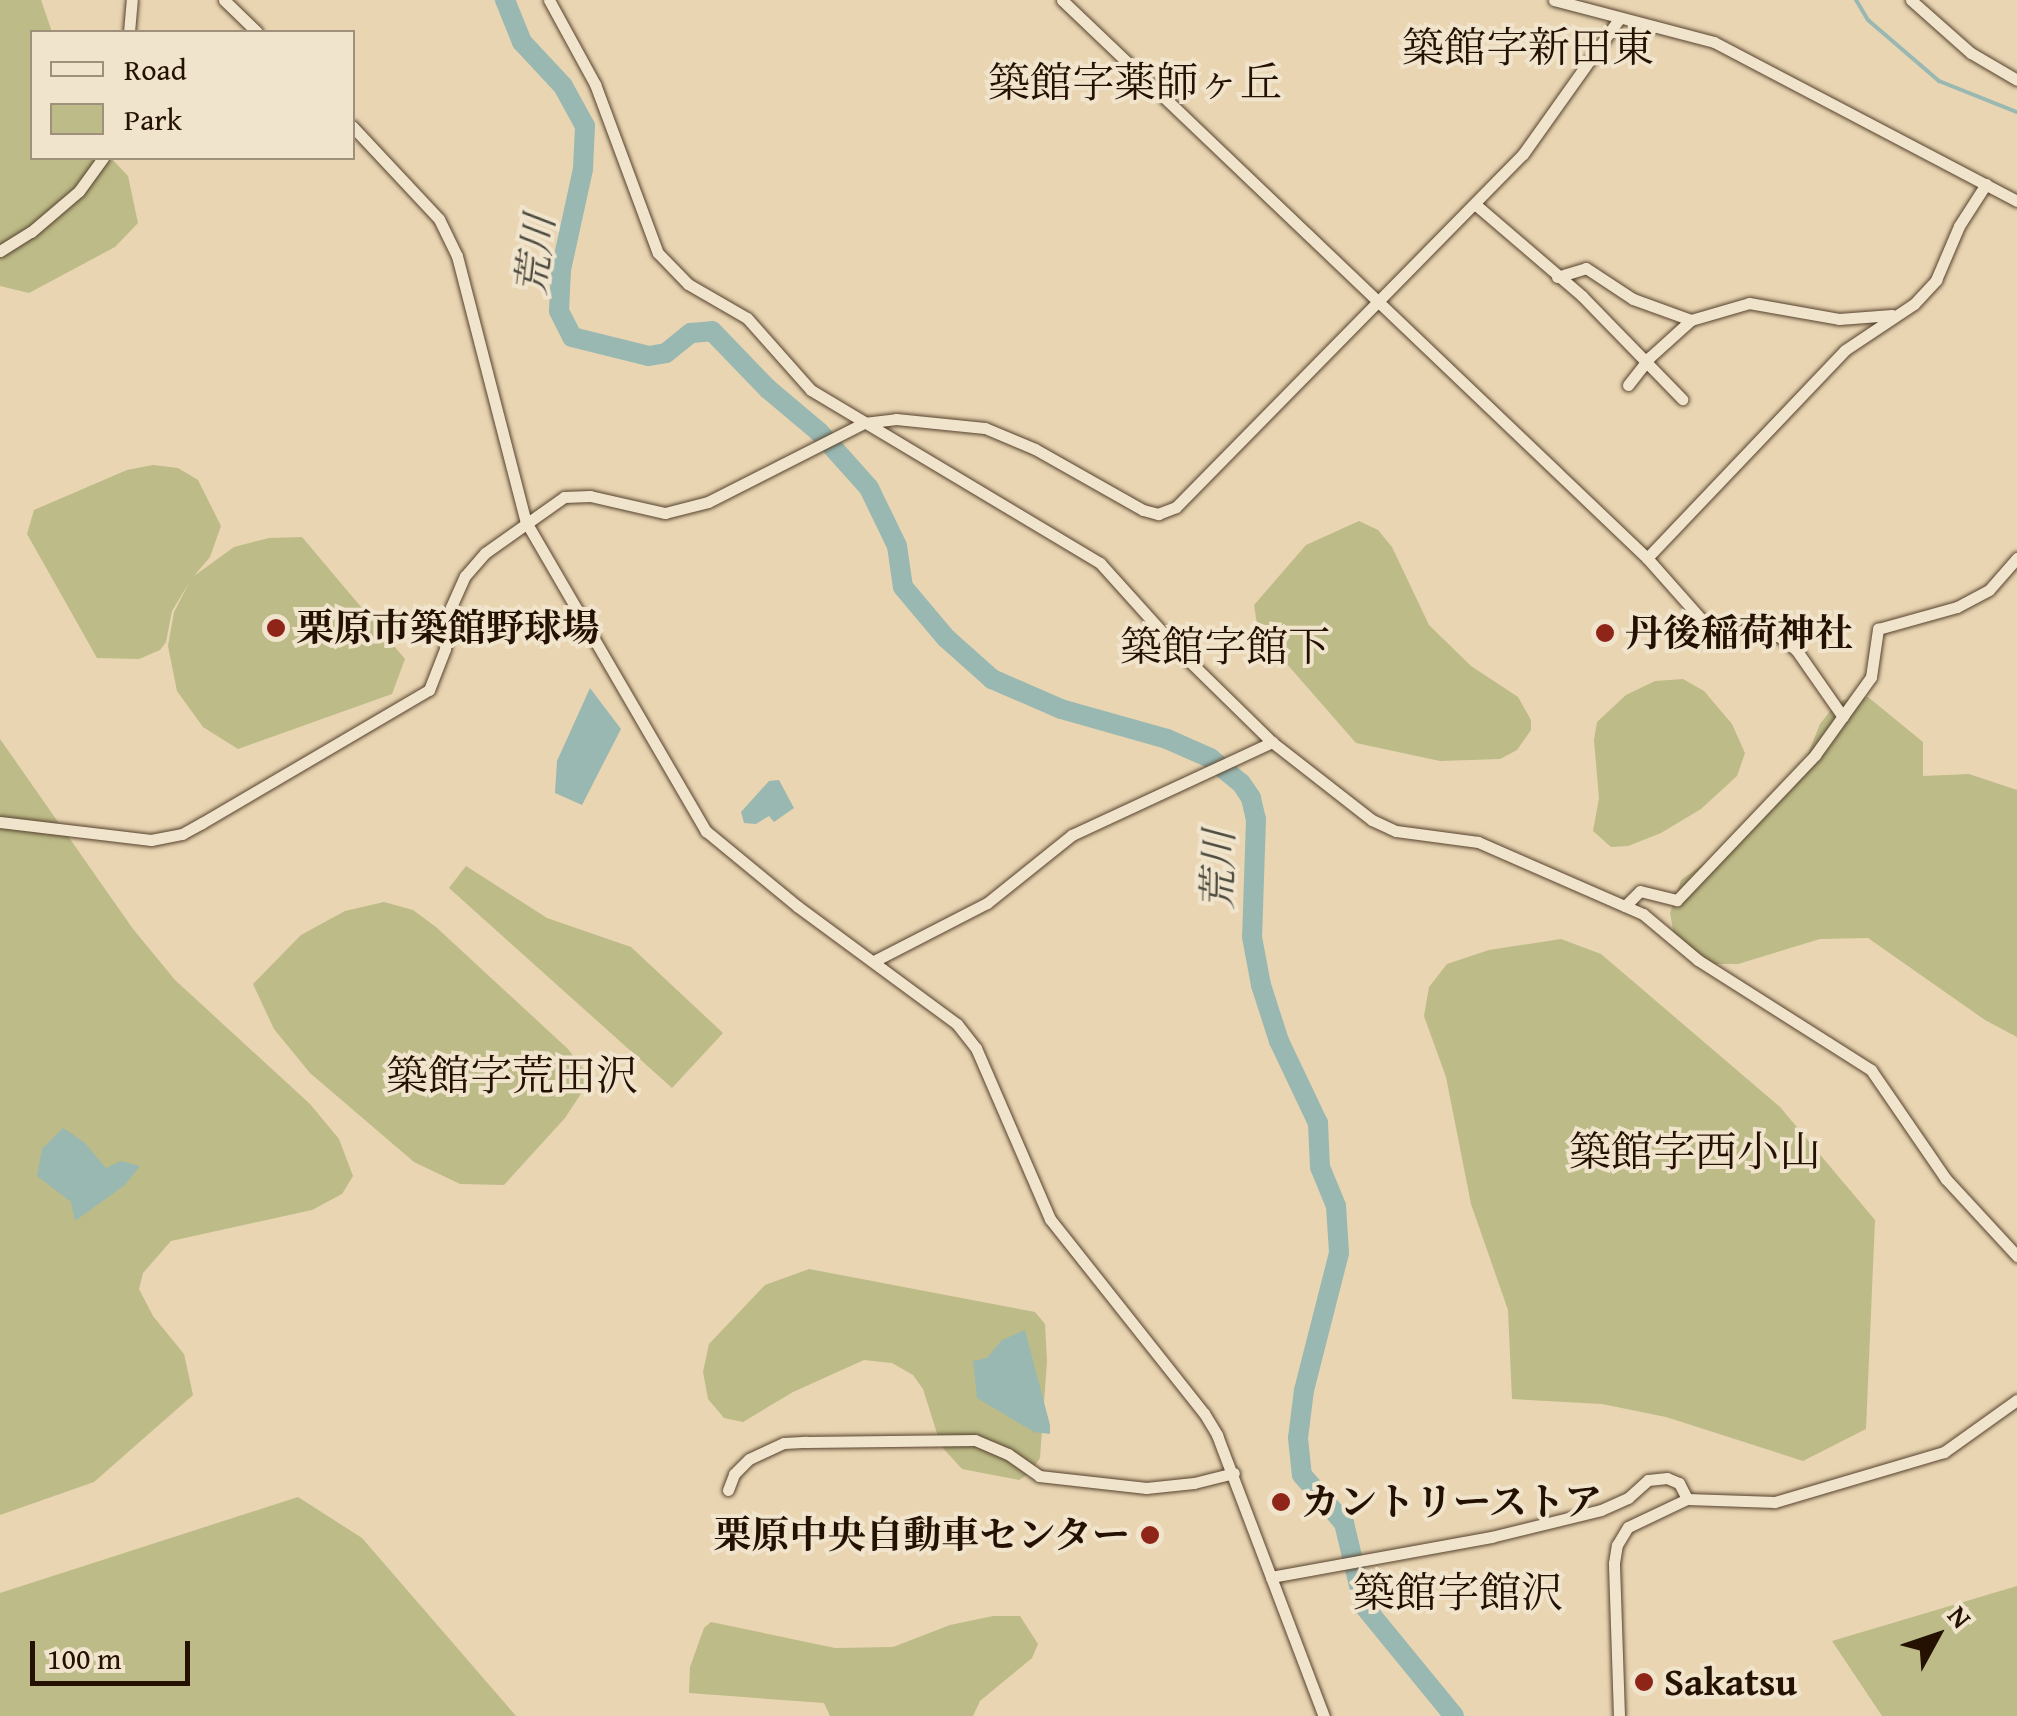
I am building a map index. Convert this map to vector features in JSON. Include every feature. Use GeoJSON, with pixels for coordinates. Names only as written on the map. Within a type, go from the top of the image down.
{"type":"FeatureCollection","features":[{"type":"Feature","properties":{"kind":"street"},"geometry":{"type":"LineString","coordinates":[[129,30],[132,0]]}},
{"type":"Feature","properties":{"kind":"street"},"geometry":{"type":"LineString","coordinates":[[224,0],[255,30]]}},
{"type":"Feature","properties":{"kind":"street"},"geometry":{"type":"LineString","coordinates":[[549,0],[595,84],[658,252],[688,284],[747,318],[811,390],[1060,535],[1100,563],[1182,654],[1272,742],[1372,820],[1396,831],[1478,842],[1643,914],[1698,960],[1871,1070],[1946,1179],[2017,1256]]}},
{"type":"Feature","properties":{"kind":"street"},"geometry":{"type":"LineString","coordinates":[[1062,0],[1648,558],[1710,629],[1728,634],[1758,628],[1780,637],[1797,651],[1844,717]]}},
{"type":"Feature","properties":{"kind":"street"},"geometry":{"type":"LineString","coordinates":[[1554,0],[1714,42],[2017,201]]}},
{"type":"Feature","properties":{"kind":"street"},"geometry":{"type":"LineString","coordinates":[[1911,0],[1971,53],[2017,80]]}},
{"type":"Feature","properties":{"kind":"street"},"geometry":{"type":"LineString","coordinates":[[0,822],[151,840],[182,834],[202,824],[429,690],[445,649],[451,607],[466,576],[484,552],[564,497],[590,496],[665,513],[708,502],[864,423],[934,420],[984,428],[1035,449],[1158,514],[1176,508],[1476,205],[1547,125],[1619,19]]}},
{"type":"Feature","properties":{"kind":"street"},"geometry":{"type":"LineString","coordinates":[[355,129],[439,218],[457,256],[526,522],[706,831],[797,906],[876,960],[957,1024],[976,1048],[1050,1218],[1204,1412],[1234,1473],[1324,1716]]}},
{"type":"Feature","properties":{"kind":"street"},"geometry":{"type":"LineString","coordinates":[[0,251],[32,232],[79,191],[102,160]]}},
{"type":"Feature","properties":{"kind":"street"},"geometry":{"type":"LineString","coordinates":[[1648,558],[1845,350],[1914,304],[1936,280],[1959,226],[1986,184]]}},
{"type":"Feature","properties":{"kind":"street"},"geometry":{"type":"LineString","coordinates":[[1476,205],[1582,296],[1682,399]]}},
{"type":"Feature","properties":{"kind":"street"},"geometry":{"type":"LineString","coordinates":[[1557,278],[1586,268],[1633,299],[1692,320]]}},
{"type":"Feature","properties":{"kind":"street"},"geometry":{"type":"LineString","coordinates":[[1628,385],[1692,320],[1749,304],[1839,320],[1896,315]]}},
{"type":"Feature","properties":{"kind":"street"},"geometry":{"type":"LineString","coordinates":[[1625,906],[1640,891],[1677,900],[1815,755],[1871,677],[1878,629],[1989,590],[2017,558]]}},
{"type":"Feature","properties":{"kind":"street"},"geometry":{"type":"LineString","coordinates":[[876,960],[987,903],[1072,834],[1272,742]]}},
{"type":"Feature","properties":{"kind":"street"},"geometry":{"type":"LineString","coordinates":[[1620,1716],[1614,1563],[1617,1545],[1628,1526],[1687,1498],[1775,1502],[1856,1480],[1944,1452],[2015,1404]]}},
{"type":"Feature","properties":{"kind":"street"},"geometry":{"type":"LineString","coordinates":[[728,1490],[734,1474],[750,1459],[784,1444],[806,1442],[975,1440],[1008,1454],[1039,1476],[1146,1488],[1234,1473]]}},
{"type":"Feature","properties":{"kind":"street"},"geometry":{"type":"LineString","coordinates":[[1270,1576],[1601,1510],[1628,1498],[1648,1480],[1668,1478],[1679,1483],[1687,1498]]}},
{"type":"Feature","properties":{"kind":"green space"},"geometry":{"type":"Polygon","coordinates":[[[0,0],[41,0],[51,30],[30,30],[30,160],[113,160],[128,176],[138,223],[115,247],[29,293],[0,286],[0,0]]]}},
{"type":"Feature","properties":{"kind":"green space"},"geometry":{"type":"Polygon","coordinates":[[[153,465],[178,468],[198,480],[221,526],[210,557],[194,576],[234,547],[269,538],[302,537],[405,659],[392,694],[238,749],[203,727],[177,691],[168,646],[174,612],[190,581],[172,611],[166,642],[160,650],[139,659],[97,658],[27,534],[34,510],[127,470],[153,465]]]}},
{"type":"Feature","properties":{"kind":"green space"},"geometry":{"type":"Polygon","coordinates":[[[1359,521],[1378,530],[1392,547],[1429,625],[1471,666],[1518,697],[1531,720],[1531,730],[1517,750],[1500,759],[1440,761],[1356,743],[1258,631],[1254,605],[1306,545],[1359,521]]]}},
{"type":"Feature","properties":{"kind":"green space"},"geometry":{"type":"Polygon","coordinates":[[[1683,679],[1704,691],[1732,724],[1745,753],[1737,776],[1701,809],[1661,833],[1628,846],[1611,847],[1593,831],[1599,798],[1594,740],[1597,722],[1626,695],[1655,681],[1683,679]]]}},
{"type":"Feature","properties":{"kind":"green space"},"geometry":{"type":"Polygon","coordinates":[[[1868,697],[1923,742],[1923,776],[1969,774],[2017,790],[2017,1037],[1985,1020],[1868,938],[1820,939],[1738,964],[1703,964],[1674,935],[1670,913],[1681,880],[1752,829],[1795,786],[1820,724],[1831,710],[1843,700],[1868,697]]]}},
{"type":"Feature","properties":{"kind":"green space"},"geometry":{"type":"Polygon","coordinates":[[[0,739],[133,929],[175,980],[310,1104],[339,1139],[353,1176],[342,1194],[312,1210],[171,1241],[143,1273],[139,1289],[153,1316],[184,1354],[193,1395],[94,1482],[0,1515],[0,739]]]}},
{"type":"Feature","properties":{"kind":"green space"},"geometry":{"type":"Polygon","coordinates":[[[466,866],[547,918],[631,947],[723,1033],[672,1088],[449,888],[466,866]]]}},
{"type":"Feature","properties":{"kind":"green space"},"geometry":{"type":"Polygon","coordinates":[[[384,902],[413,910],[436,927],[568,1049],[583,1069],[584,1089],[565,1118],[504,1185],[460,1184],[414,1162],[310,1073],[274,1029],[253,984],[301,935],[345,911],[384,902]]]}},
{"type":"Feature","properties":{"kind":"green space"},"geometry":{"type":"Polygon","coordinates":[[[1561,939],[1601,954],[1780,1107],[1875,1220],[1866,1429],[1803,1461],[1666,1417],[1602,1404],[1512,1399],[1508,1310],[1471,1204],[1446,1077],[1424,1016],[1429,987],[1447,964],[1489,950],[1561,939]]]}},
{"type":"Feature","properties":{"kind":"green space"},"geometry":{"type":"Polygon","coordinates":[[[809,1269],[1035,1312],[1045,1324],[1047,1361],[1040,1458],[1030,1473],[1019,1480],[962,1469],[941,1446],[923,1389],[913,1375],[892,1363],[864,1360],[793,1392],[743,1422],[724,1418],[708,1399],[703,1372],[709,1344],[765,1285],[809,1269]]]}},
{"type":"Feature","properties":{"kind":"green space"},"geometry":{"type":"Polygon","coordinates":[[[298,1497],[362,1538],[516,1716],[0,1716],[0,1593],[298,1497]]]}},
{"type":"Feature","properties":{"kind":"green space"},"geometry":{"type":"Polygon","coordinates":[[[2017,1586],[2017,1716],[1882,1716],[1832,1641],[2017,1586]]]}},
{"type":"Feature","properties":{"kind":"green space"},"geometry":{"type":"Polygon","coordinates":[[[993,1616],[1020,1616],[1038,1644],[1032,1658],[980,1701],[973,1716],[830,1716],[824,1703],[689,1693],[690,1667],[704,1628],[711,1622],[835,1648],[893,1647],[950,1625],[993,1616]]]}},
{"type":"Feature","properties":{"kind":"water"},"geometry":{"type":"Polygon","coordinates":[[[590,688],[621,729],[582,805],[555,793],[557,761],[590,688]]]}},
{"type":"Feature","properties":{"kind":"water"},"geometry":{"type":"Polygon","coordinates":[[[779,780],[794,808],[774,822],[769,816],[756,824],[744,823],[741,812],[769,781],[779,780]]]}},
{"type":"Feature","properties":{"kind":"water"},"geometry":{"type":"Polygon","coordinates":[[[63,1128],[84,1142],[106,1168],[121,1161],[140,1166],[125,1185],[75,1221],[71,1202],[37,1176],[42,1149],[63,1128]]]}},
{"type":"Feature","properties":{"kind":"water"},"geometry":{"type":"Polygon","coordinates":[[[1025,1330],[1050,1434],[1034,1432],[977,1398],[973,1361],[987,1358],[1002,1340],[1025,1330]]]}},
{"type":"Feature","properties":{"kind":"waterway","name":"荒川"},"geometry":{"type":"LineString","coordinates":[[505,0],[522,42],[563,86],[585,126],[583,169],[561,270],[559,311],[572,337],[649,356],[666,353],[691,333],[712,331],[768,389],[819,432],[869,488],[897,546],[903,587],[946,638],[992,679],[1061,709],[1167,739],[1210,758],[1241,783],[1251,798],[1256,819],[1252,937],[1261,985],[1279,1041],[1318,1123],[1320,1167],[1336,1206],[1339,1253],[1304,1390],[1298,1438],[1302,1475],[1344,1523],[1364,1606],[1454,1716]]}},
{"type":"Feature","properties":{"kind":"waterway"},"geometry":{"type":"LineString","coordinates":[[1856,0],[1868,20],[1939,81],[2017,112]]}},
{"type":"Feature","properties":{"kind":"place","name":"栗原市築館野球場"},"geometry":{"type":"Point","coordinates":[276,628]}},
{"type":"Feature","properties":{"kind":"place","name":"丹後稲荷神社"},"geometry":{"type":"Point","coordinates":[1605,633]}},
{"type":"Feature","properties":{"kind":"place","name":"カントリーストア"},"geometry":{"type":"Point","coordinates":[1281,1502]}},
{"type":"Feature","properties":{"kind":"place","name":"栗原中央自動車センター"},"geometry":{"type":"Point","coordinates":[1150,1535]}},
{"type":"Feature","properties":{"kind":"place","name":"Sakatsu"},"geometry":{"type":"Point","coordinates":[1644,1682]}},
{"type":"Feature","properties":{"kind":"district","name":"築館字新田東"},"geometry":{"type":"Point","coordinates":[1528,47]}},
{"type":"Feature","properties":{"kind":"district","name":"築館字薬師ヶ丘"},"geometry":{"type":"Point","coordinates":[1135,82]}},
{"type":"Feature","properties":{"kind":"district","name":"築館字館下"},"geometry":{"type":"Point","coordinates":[1225,646]}},
{"type":"Feature","properties":{"kind":"district","name":"築館字荒田沢"},"geometry":{"type":"Point","coordinates":[512,1075]}},
{"type":"Feature","properties":{"kind":"district","name":"築館字西小山"},"geometry":{"type":"Point","coordinates":[1695,1151]}},
{"type":"Feature","properties":{"kind":"district","name":"築館字館沢"},"geometry":{"type":"Point","coordinates":[1458,1592]}}]}
